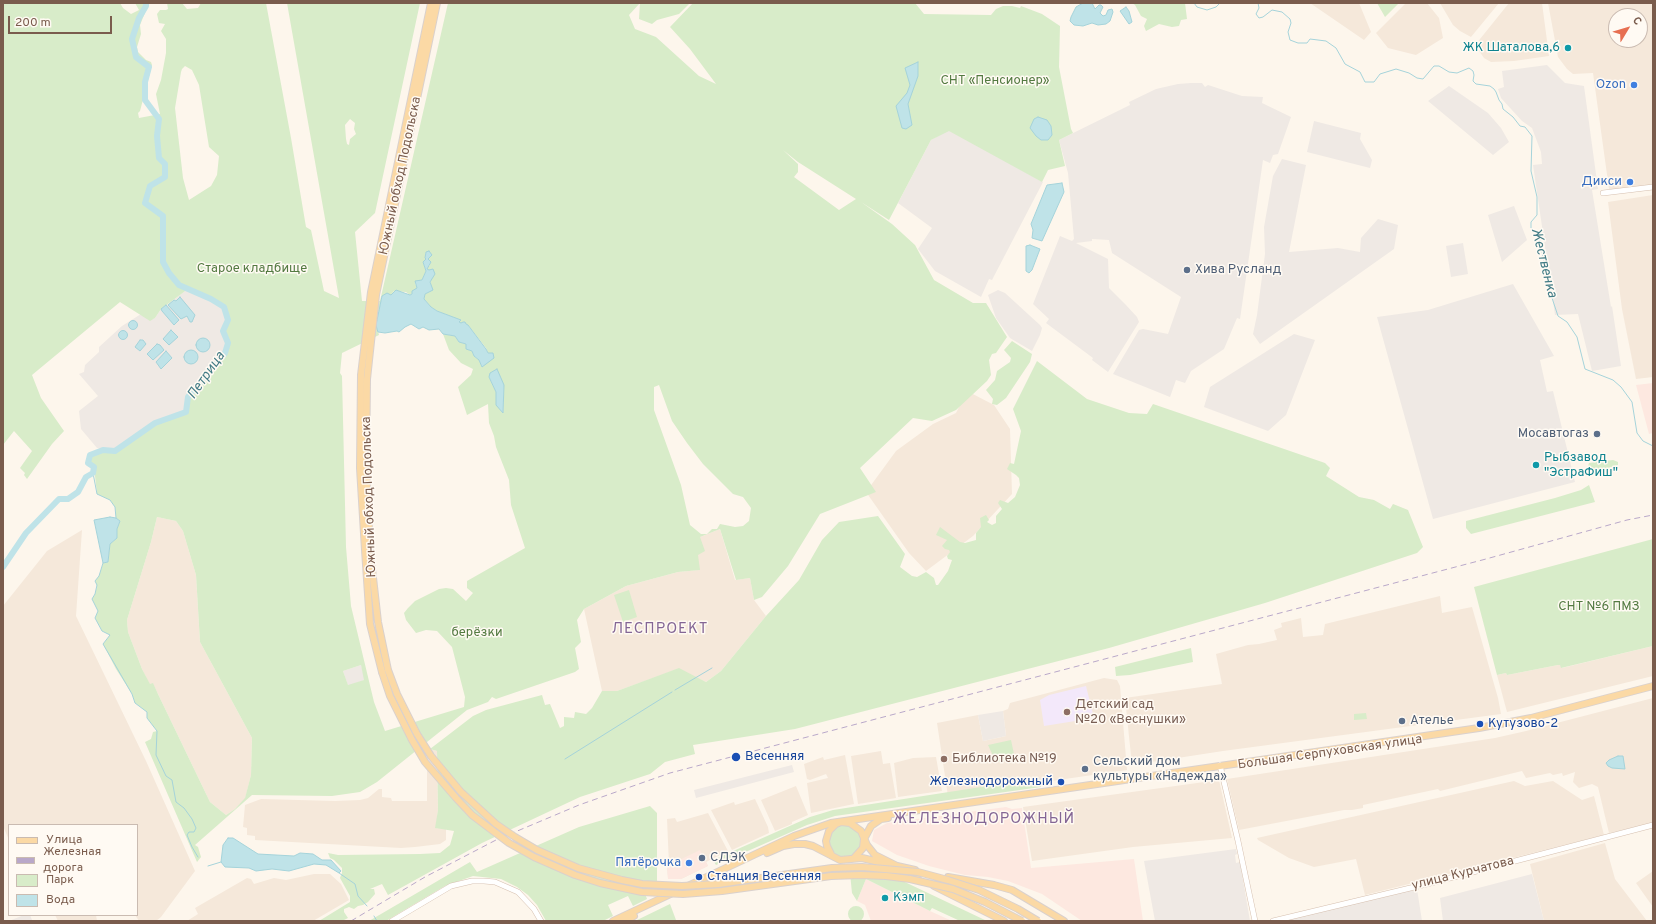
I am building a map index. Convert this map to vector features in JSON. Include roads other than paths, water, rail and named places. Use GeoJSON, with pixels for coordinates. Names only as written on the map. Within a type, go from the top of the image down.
{"type":"FeatureCollection","features":[{"type":"Feature","properties":{"kind":"main road","name":"Южный обход Подольска"},"geometry":{"type":"LineString","coordinates":[[431,3],[371,292],[361,375],[360,468],[370,624],[398,713],[425,762],[472,815],[509,843],[534,857],[575,875],[621,888],[642,892],[683,894],[722,892],[831,876],[861,875],[892,877],[932,883],[953,889],[985,902],[1022,921]]}},
{"type":"Feature","properties":{"kind":"main road","name":"Южный обход Подольска"},"geometry":{"type":"LineString","coordinates":[[437,3],[376,295],[367,380],[366,468],[370,551],[385,671],[417,734],[431,756],[461,792],[496,824],[515,837],[537,850],[578,868],[622,880],[642,884],[682,886],[718,884],[832,868],[862,867],[918,872],[979,890],[1018,909],[1038,921]]}},
{"type":"Feature","properties":{"kind":"main road","name":"Большая Серпуховская улица"},"geometry":{"type":"LineString","coordinates":[[864,839],[871,826],[881,819],[886,818],[1506,723],[1653,686]]}},
{"type":"Feature","properties":{"kind":"main road","name":"Большая Серпуховская улица"},"geometry":{"type":"LineString","coordinates":[[613,921],[794,836],[824,825],[885,814],[1506,727],[1653,690]]}},
{"type":"Feature","properties":{"kind":"main road"},"geometry":{"type":"LineString","coordinates":[[832,855],[827,846],[827,836],[832,827],[841,822],[854,824],[861,831],[870,851],[875,855],[893,866],[1003,920]]}},
{"type":"Feature","properties":{"kind":"main road"},"geometry":{"type":"LineString","coordinates":[[854,858],[863,848],[864,839]]}},
{"type":"Feature","properties":{"kind":"main road"},"geometry":{"type":"LineString","coordinates":[[624,921],[783,846],[794,844],[813,846],[840,860],[850,860],[854,858],[868,859],[953,879],[994,885],[1012,890],[1064,921]]}},
{"type":"Feature","properties":{"kind":"main road"},"geometry":{"type":"LineString","coordinates":[[1003,920],[979,905],[977,896],[978,892],[986,887],[1009,893],[1042,907]]}},
{"type":"Feature","properties":{"kind":"street"},"geometry":{"type":"LineString","coordinates":[[1603,193],[1653,187]]}},
{"type":"Feature","properties":{"kind":"street"},"geometry":{"type":"LineString","coordinates":[[1220,767],[1255,921]]}},
{"type":"Feature","properties":{"kind":"street","name":"улица Курчатова"},"geometry":{"type":"LineString","coordinates":[[1273,921],[1427,884],[1653,825]]}},
{"type":"Feature","properties":{"kind":"street"},"geometry":{"type":"LineString","coordinates":[[392,921],[451,886],[472,881],[484,881],[495,882],[518,892],[534,909],[541,921]]}},
{"type":"Feature","properties":{"kind":"water"},"geometry":{"type":"Polygon","coordinates":[[[1083,3],[1092,3],[1095,9],[1101,5],[1103,7],[1100,13],[1103,16],[1106,15],[1108,10],[1112,9],[1113,12],[1110,21],[1106,24],[1098,25],[1092,23],[1083,26],[1074,25],[1070,21],[1071,17],[1076,7],[1083,3]]]}},
{"type":"Feature","properties":{"kind":"water"},"geometry":{"type":"Polygon","coordinates":[[[1126,7],[1129,11],[1132,22],[1129,24],[1120,11],[1126,7]]]}},
{"type":"Feature","properties":{"kind":"water"},"geometry":{"type":"Polygon","coordinates":[[[918,62],[918,76],[908,104],[912,125],[906,129],[902,128],[896,106],[907,93],[910,85],[905,68],[918,62]]]}},
{"type":"Feature","properties":{"kind":"water"},"geometry":{"type":"Polygon","coordinates":[[[1038,117],[1047,120],[1051,126],[1052,135],[1048,140],[1041,140],[1030,128],[1034,119],[1038,117]]]}},
{"type":"Feature","properties":{"kind":"water"},"geometry":{"type":"Polygon","coordinates":[[[1062,183],[1064,192],[1042,241],[1032,238],[1033,230],[1031,224],[1047,185],[1062,183]]]}},
{"type":"Feature","properties":{"kind":"water"},"geometry":{"type":"Polygon","coordinates":[[[1030,245],[1040,249],[1032,270],[1029,273],[1026,271],[1026,246],[1030,245]]]}},
{"type":"Feature","properties":{"kind":"water"},"geometry":{"type":"Polygon","coordinates":[[[429,251],[432,255],[428,259],[431,262],[427,269],[433,269],[435,274],[430,282],[433,290],[425,294],[424,299],[437,311],[461,320],[459,322],[461,323],[465,322],[488,353],[493,353],[494,358],[482,367],[472,351],[466,349],[466,344],[459,342],[455,336],[443,334],[439,329],[429,330],[423,327],[419,329],[411,324],[399,332],[378,332],[376,325],[382,296],[387,293],[391,295],[396,290],[410,295],[412,294],[412,291],[417,288],[415,281],[422,280],[426,271],[423,262],[426,259],[426,252],[429,251]]]}},
{"type":"Feature","properties":{"kind":"water"},"geometry":{"type":"Polygon","coordinates":[[[180,297],[195,315],[192,322],[190,322],[187,316],[181,319],[168,305],[180,297]]]}},
{"type":"Feature","properties":{"kind":"water"},"geometry":{"type":"Polygon","coordinates":[[[166,305],[179,320],[174,325],[161,309],[166,305]]]}},
{"type":"Feature","properties":{"kind":"water"},"geometry":{"type":"Polygon","coordinates":[[[133,320],[138,325],[133,330],[128,325],[133,320]]]}},
{"type":"Feature","properties":{"kind":"water"},"geometry":{"type":"Polygon","coordinates":[[[123,330],[128,335],[123,340],[118,335],[123,330]]]}},
{"type":"Feature","properties":{"kind":"water"},"geometry":{"type":"Polygon","coordinates":[[[171,330],[178,337],[169,345],[163,339],[171,330]]]}},
{"type":"Feature","properties":{"kind":"water"},"geometry":{"type":"Polygon","coordinates":[[[200,338],[206,338],[210,342],[210,348],[206,352],[200,352],[196,348],[196,342],[200,338]]]}},
{"type":"Feature","properties":{"kind":"water"},"geometry":{"type":"Polygon","coordinates":[[[140,340],[143,340],[146,344],[140,351],[135,347],[140,340]]]}},
{"type":"Feature","properties":{"kind":"water"},"geometry":{"type":"Polygon","coordinates":[[[157,344],[164,350],[153,360],[147,354],[157,344]]]}},
{"type":"Feature","properties":{"kind":"water"},"geometry":{"type":"Polygon","coordinates":[[[188,350],[194,350],[198,354],[198,360],[194,364],[188,364],[184,360],[184,354],[188,350]]]}},
{"type":"Feature","properties":{"kind":"water"},"geometry":{"type":"Polygon","coordinates":[[[166,351],[172,358],[161,369],[156,362],[166,351]]]}},
{"type":"Feature","properties":{"kind":"water"},"geometry":{"type":"Polygon","coordinates":[[[497,369],[504,385],[503,413],[496,405],[496,392],[489,377],[490,373],[497,369]]]}},
{"type":"Feature","properties":{"kind":"water"},"geometry":{"type":"Polygon","coordinates":[[[110,517],[116,518],[120,521],[117,529],[117,538],[110,544],[108,562],[103,563],[94,520],[110,517]]]}},
{"type":"Feature","properties":{"kind":"water"},"geometry":{"type":"Polygon","coordinates":[[[1618,756],[1623,756],[1625,769],[1612,768],[1606,763],[1618,756]]]}},
{"type":"Feature","properties":{"kind":"water"},"geometry":{"type":"Polygon","coordinates":[[[228,838],[233,838],[258,854],[294,856],[300,853],[313,854],[322,860],[331,860],[341,871],[339,873],[326,865],[314,864],[289,871],[272,869],[256,871],[249,868],[225,867],[221,862],[223,845],[228,838]]]}},
{"type":"Feature","properties":{"kind":"waterway","name":"Петрица"},"geometry":{"type":"LineString","coordinates":[[3,567],[26,533],[59,499],[68,499],[78,492],[86,477],[93,473],[94,467],[88,463],[90,455],[103,450],[115,451],[155,423],[186,412],[188,397],[225,353],[228,343],[223,331],[228,320],[224,307],[211,299],[179,285],[169,273],[163,262],[163,216],[145,203],[150,186],[165,177],[165,164],[159,158],[157,136],[159,119],[145,100],[145,82],[149,67],[136,57],[132,39],[146,3]]}},
{"type":"Feature","properties":{"kind":"waterway","name":"Жественка"},"geometry":{"type":"LineString","coordinates":[[1194,3],[1197,7],[1207,10],[1216,7],[1220,3]]}},
{"type":"Feature","properties":{"kind":"waterway","name":"Жественка"},"geometry":{"type":"LineString","coordinates":[[1258,3],[1259,8],[1256,14],[1259,18],[1263,17],[1272,10],[1282,12],[1290,19],[1291,23],[1288,32],[1290,40],[1298,43],[1307,43],[1310,39],[1326,41],[1336,48],[1345,64],[1360,72],[1365,82],[1374,82],[1380,74],[1396,69],[1423,79],[1434,66],[1439,66],[1449,72],[1457,73],[1469,68],[1473,71],[1473,81],[1476,84],[1490,86],[1494,89],[1503,109],[1513,117],[1520,126],[1525,127],[1532,136],[1531,171],[1537,197],[1537,215],[1531,222],[1531,228],[1539,236],[1549,289],[1558,316],[1567,322],[1577,337],[1585,369],[1613,380],[1621,387],[1632,402],[1637,433],[1643,441],[1653,446]]}},
{"type":"Feature","properties":{"kind":"waterway"},"geometry":{"type":"LineString","coordinates":[[93,473],[97,494],[110,500],[115,507],[116,518]]}},
{"type":"Feature","properties":{"kind":"waterway"},"geometry":{"type":"LineString","coordinates":[[103,563],[99,576],[95,581],[97,585],[92,599],[98,611],[95,618],[102,631],[110,635],[103,644],[132,694],[135,703],[147,712],[147,718],[157,731],[156,755],[166,776],[172,780],[176,802],[184,808],[192,819],[196,828],[194,832],[189,832],[187,835],[198,857]]}},
{"type":"Feature","properties":{"kind":"waterway"},"geometry":{"type":"LineString","coordinates":[[675,690],[712,668]]}},
{"type":"Feature","properties":{"kind":"waterway"},"geometry":{"type":"LineString","coordinates":[[565,759],[672,692]]}},
{"type":"Feature","properties":{"kind":"waterway"},"geometry":{"type":"LineString","coordinates":[[208,866],[221,862]]}},
{"type":"Feature","properties":{"kind":"waterway"},"geometry":{"type":"LineString","coordinates":[[339,873],[355,884],[358,896],[367,906]]}},
{"type":"Feature","properties":{"kind":"waterway"},"geometry":{"type":"LineString","coordinates":[[374,916],[377,921]]}},
{"type":"Feature","properties":{"kind":"railway"},"geometry":{"type":"LineString","coordinates":[[351,921],[425,877],[496,840],[579,805],[670,773],[1486,559],[1627,520],[1653,515]]}},
{"type":"Feature","properties":{"kind":"place","name":"ЖК Шаталова,6"},"geometry":{"type":"Point","coordinates":[1568,48]}},
{"type":"Feature","properties":{"kind":"place","name":"Ozon"},"geometry":{"type":"Point","coordinates":[1634,85]}},
{"type":"Feature","properties":{"kind":"place","name":"Дикси"},"geometry":{"type":"Point","coordinates":[1630,182]}},
{"type":"Feature","properties":{"kind":"place","name":"Хива Русланд"},"geometry":{"type":"Point","coordinates":[1187,270]}},
{"type":"Feature","properties":{"kind":"place","name":"Мосавтогаз"},"geometry":{"type":"Point","coordinates":[1597,434]}},
{"type":"Feature","properties":{"kind":"place","name":"Рыбзавод \"ЭстраФиш\""},"geometry":{"type":"Point","coordinates":[1536,465]}},
{"type":"Feature","properties":{"kind":"place","name":"Детский сад №20 «Веснушки»"},"geometry":{"type":"Point","coordinates":[1067,712]}},
{"type":"Feature","properties":{"kind":"place","name":"Ателье"},"geometry":{"type":"Point","coordinates":[1402,721]}},
{"type":"Feature","properties":{"kind":"place","name":"Кутузово-2"},"geometry":{"type":"Point","coordinates":[1480,724]}},
{"type":"Feature","properties":{"kind":"place","name":"Весенняя"},"geometry":{"type":"Point","coordinates":[736,757]}},
{"type":"Feature","properties":{"kind":"place","name":"Библиотека №19"},"geometry":{"type":"Point","coordinates":[944,759]}},
{"type":"Feature","properties":{"kind":"place","name":"Сельский дом культуры «Надежда»"},"geometry":{"type":"Point","coordinates":[1085,769]}},
{"type":"Feature","properties":{"kind":"place","name":"Железнодорожный"},"geometry":{"type":"Point","coordinates":[1061,782]}},
{"type":"Feature","properties":{"kind":"place","name":"СДЭК"},"geometry":{"type":"Point","coordinates":[702,858]}},
{"type":"Feature","properties":{"kind":"place","name":"Пятёрочка"},"geometry":{"type":"Point","coordinates":[689,863]}},
{"type":"Feature","properties":{"kind":"place","name":"Станция Весенняя"},"geometry":{"type":"Point","coordinates":[699,877]}},
{"type":"Feature","properties":{"kind":"place","name":"Кэмп"},"geometry":{"type":"Point","coordinates":[885,898]}},
{"type":"Feature","properties":{"kind":"district","name":"ЛЕСПРОЕКТ"},"geometry":{"type":"Point","coordinates":[660,630]}},
{"type":"Feature","properties":{"kind":"district","name":"ЖЕЛЕЗНОДОРОЖНЫЙ"},"geometry":{"type":"Point","coordinates":[984,820]}},
{"type":"Feature","properties":{"kind":"park label","name":"СНТ «Пенсионер»"},"geometry":{"type":"Point","coordinates":[995,81]}},
{"type":"Feature","properties":{"kind":"park label","name":"Старое кладбище"},"geometry":{"type":"Point","coordinates":[252,269]}},
{"type":"Feature","properties":{"kind":"park label","name":"СНТ №6 ПМЗ"},"geometry":{"type":"Point","coordinates":[1599,607]}},
{"type":"Feature","properties":{"kind":"park label","name":"берёзки"},"geometry":{"type":"Point","coordinates":[477,633]}}]}
